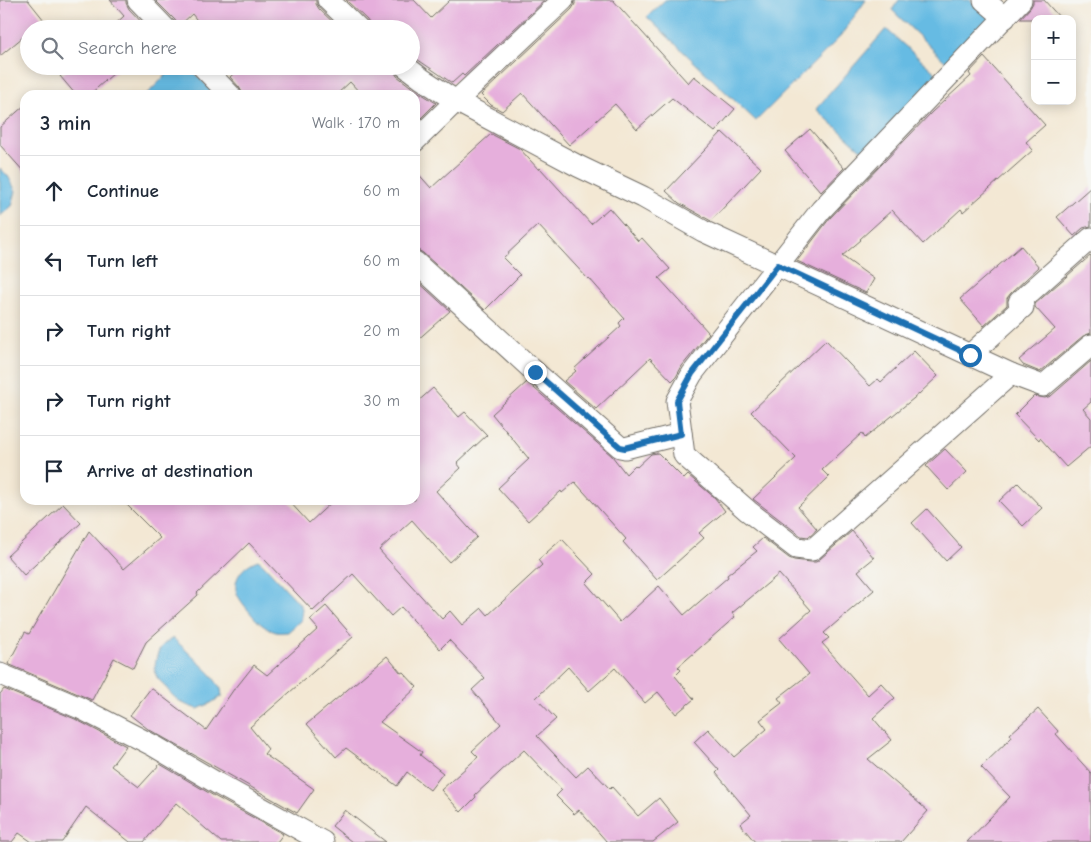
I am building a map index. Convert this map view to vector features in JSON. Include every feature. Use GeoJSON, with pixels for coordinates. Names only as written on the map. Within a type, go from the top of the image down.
{"type":"FeatureCollection","features":[{"type":"Feature","properties":{"kind":"street"},"geometry":{"type":"LineString","coordinates":[[138,0],[157,20]]}},
{"type":"Feature","properties":{"kind":"street"},"geometry":{"type":"LineString","coordinates":[[328,0],[349,20]]}},
{"type":"Feature","properties":{"kind":"street"},"geometry":{"type":"LineString","coordinates":[[420,136],[563,0]]}},
{"type":"Feature","properties":{"kind":"street"},"geometry":{"type":"LineString","coordinates":[[984,0],[1005,18]]}},
{"type":"Feature","properties":{"kind":"street"},"geometry":{"type":"LineString","coordinates":[[1012,374],[812,550],[796,548],[748,511],[684,456],[677,401],[692,374],[821,210],[1022,0]]}},
{"type":"Feature","properties":{"kind":"street"},"geometry":{"type":"LineString","coordinates":[[211,75],[225,90]]}},
{"type":"Feature","properties":{"kind":"street"},"geometry":{"type":"LineString","coordinates":[[417,75],[456,101],[578,166],[643,197],[703,231],[1012,374],[1043,386],[1091,345]]}},
{"type":"Feature","properties":{"kind":"street"},"geometry":{"type":"LineString","coordinates":[[970,355],[1023,308],[1019,302],[1091,238]]}},
{"type":"Feature","properties":{"kind":"street"},"geometry":{"type":"LineString","coordinates":[[420,267],[620,447],[625,448],[681,434]]}},
{"type":"Feature","properties":{"kind":"street"},"geometry":{"type":"LineString","coordinates":[[0,674],[80,708],[146,742],[220,786],[323,842]]}},
{"type":"Feature","properties":{"kind":"water"},"geometry":{"type":"Polygon","coordinates":[[[665,0],[866,0],[839,38],[756,121],[647,17],[665,0]]]}},
{"type":"Feature","properties":{"kind":"water"},"geometry":{"type":"Polygon","coordinates":[[[899,0],[970,0],[995,21],[950,66],[892,10],[899,0]]]}},
{"type":"Feature","properties":{"kind":"water"},"geometry":{"type":"Polygon","coordinates":[[[886,29],[939,76],[866,154],[816,109],[886,29]]]}},
{"type":"Feature","properties":{"kind":"water"},"geometry":{"type":"Polygon","coordinates":[[[166,75],[197,75],[211,90],[151,90],[166,75]]]}},
{"type":"Feature","properties":{"kind":"water"},"geometry":{"type":"Polygon","coordinates":[[[0,168],[8,176],[16,191],[12,206],[0,216],[0,168]]]}},
{"type":"Feature","properties":{"kind":"water"},"geometry":{"type":"Polygon","coordinates":[[[258,560],[302,608],[301,620],[288,632],[272,631],[264,626],[251,613],[237,594],[236,583],[240,573],[248,565],[258,560]]]}},
{"type":"Feature","properties":{"kind":"water"},"geometry":{"type":"Polygon","coordinates":[[[173,638],[210,673],[221,689],[222,696],[198,709],[178,700],[159,680],[155,672],[157,655],[163,645],[173,638]]]}},
{"type":"Feature","properties":{"kind":"building"},"geometry":{"type":"Polygon","coordinates":[[[0,0],[28,0],[44,20],[20,20],[20,39],[0,56],[0,0]]]}},
{"type":"Feature","properties":{"kind":"building"},"geometry":{"type":"Polygon","coordinates":[[[110,0],[126,0],[129,9],[139,20],[120,20],[124,16],[110,0]]]}},
{"type":"Feature","properties":{"kind":"building"},"geometry":{"type":"Polygon","coordinates":[[[155,0],[316,0],[319,9],[331,20],[197,20],[192,14],[186,20],[175,20],[155,0]]]}},
{"type":"Feature","properties":{"kind":"building"},"geometry":{"type":"Polygon","coordinates":[[[346,0],[414,0],[431,18],[450,0],[545,0],[464,76],[462,74],[452,83],[420,61],[420,20],[367,20],[346,0]]]}},
{"type":"Feature","properties":{"kind":"building"},"geometry":{"type":"Polygon","coordinates":[[[575,0],[613,0],[688,83],[694,76],[735,109],[715,132],[672,98],[637,129],[615,104],[569,145],[522,93],[502,111],[491,105],[481,95],[572,9],[575,0]]]}},
{"type":"Feature","properties":{"kind":"building"},"geometry":{"type":"Polygon","coordinates":[[[1033,0],[1044,0],[1057,15],[1031,15],[1031,19],[1020,19],[1033,3],[1033,0]]]}},
{"type":"Feature","properties":{"kind":"building"},"geometry":{"type":"Polygon","coordinates":[[[984,57],[1045,125],[1026,142],[1033,150],[963,212],[961,209],[923,244],[892,210],[842,256],[874,279],[866,293],[797,261],[830,218],[932,112],[971,76],[969,73],[984,57]]]}},
{"type":"Feature","properties":{"kind":"building"},"geometry":{"type":"Polygon","coordinates":[[[112,75],[95,90],[72,90],[60,76],[112,75]]]}},
{"type":"Feature","properties":{"kind":"building"},"geometry":{"type":"Polygon","coordinates":[[[232,75],[396,75],[416,90],[357,90],[350,82],[341,90],[241,90],[230,77],[232,75]]]}},
{"type":"Feature","properties":{"kind":"building"},"geometry":{"type":"Polygon","coordinates":[[[420,93],[436,103],[420,119],[420,93]]]}},
{"type":"Feature","properties":{"kind":"building"},"geometry":{"type":"Polygon","coordinates":[[[20,109],[20,167],[0,145],[0,127],[20,109]]]}},
{"type":"Feature","properties":{"kind":"building"},"geometry":{"type":"Polygon","coordinates":[[[810,129],[844,168],[821,192],[785,151],[810,129]]]}},
{"type":"Feature","properties":{"kind":"building"},"geometry":{"type":"Polygon","coordinates":[[[722,132],[761,168],[711,221],[679,203],[666,191],[722,132]]]}},
{"type":"Feature","properties":{"kind":"building"},"geometry":{"type":"Polygon","coordinates":[[[491,134],[520,149],[591,224],[609,208],[638,241],[642,238],[670,269],[659,278],[709,333],[672,381],[650,358],[596,409],[564,381],[576,371],[574,369],[621,326],[619,323],[624,318],[538,225],[503,258],[520,275],[485,310],[420,251],[420,176],[431,188],[491,134]]]}},
{"type":"Feature","properties":{"kind":"building"},"geometry":{"type":"Polygon","coordinates":[[[1091,187],[1091,226],[1083,228],[1074,236],[1057,217],[1091,187]]]}},
{"type":"Feature","properties":{"kind":"building"},"geometry":{"type":"Polygon","coordinates":[[[1021,246],[1039,267],[1011,293],[1007,298],[1007,305],[984,326],[960,299],[1021,246]]]}},
{"type":"Feature","properties":{"kind":"building"},"geometry":{"type":"Polygon","coordinates":[[[1091,255],[1091,333],[1083,336],[1040,372],[1023,365],[1019,360],[1055,329],[1035,307],[1035,304],[1091,255]]]}},
{"type":"Feature","properties":{"kind":"building"},"geometry":{"type":"Polygon","coordinates":[[[420,284],[450,311],[420,338],[420,284]]]}},
{"type":"Feature","properties":{"kind":"building"},"geometry":{"type":"Polygon","coordinates":[[[826,340],[870,386],[878,379],[881,382],[914,351],[938,376],[865,438],[862,433],[822,470],[829,477],[798,507],[817,529],[808,537],[801,536],[753,499],[796,458],[751,412],[826,340]]]}},
{"type":"Feature","properties":{"kind":"building"},"geometry":{"type":"Polygon","coordinates":[[[1091,361],[1091,402],[1083,409],[1091,418],[1091,446],[1066,467],[1040,438],[1039,440],[1015,415],[1034,396],[1045,398],[1051,396],[1091,361]]]}},
{"type":"Feature","properties":{"kind":"building"},"geometry":{"type":"Polygon","coordinates":[[[527,382],[612,456],[626,474],[651,454],[658,453],[684,479],[688,475],[715,498],[725,511],[699,533],[704,538],[657,580],[623,542],[626,539],[575,482],[562,493],[561,491],[528,521],[498,488],[529,459],[492,414],[527,382]]]}},
{"type":"Feature","properties":{"kind":"building"},"geometry":{"type":"Polygon","coordinates":[[[433,388],[459,417],[465,412],[487,435],[457,463],[461,468],[436,491],[477,537],[449,562],[412,520],[379,550],[442,619],[450,611],[462,625],[482,608],[488,615],[542,565],[538,560],[562,539],[595,574],[586,583],[620,622],[659,586],[684,615],[728,577],[727,575],[757,551],[753,547],[763,538],[789,558],[816,562],[852,531],[874,558],[858,571],[874,590],[824,633],[829,638],[822,643],[868,695],[881,683],[895,698],[873,718],[892,740],[868,759],[928,811],[901,842],[755,842],[740,824],[751,815],[716,773],[719,770],[694,742],[708,729],[734,757],[767,729],[760,720],[782,703],[778,698],[809,674],[779,639],[811,610],[779,574],[732,613],[735,617],[678,667],[681,670],[675,676],[694,699],[676,714],[658,692],[645,703],[615,668],[589,691],[568,667],[536,698],[556,719],[537,736],[576,777],[588,766],[610,789],[612,787],[638,816],[659,798],[678,822],[653,842],[607,842],[579,810],[574,814],[556,796],[562,790],[524,750],[475,795],[476,797],[461,812],[441,790],[478,757],[472,751],[501,724],[472,690],[485,678],[449,640],[440,649],[401,607],[391,616],[353,574],[313,611],[249,543],[197,593],[198,595],[146,642],[133,668],[114,658],[92,700],[8,664],[25,632],[29,634],[89,531],[124,569],[160,538],[127,505],[293,505],[309,523],[329,505],[420,505],[420,400],[433,388]]]}},
{"type":"Feature","properties":{"kind":"building"},"geometry":{"type":"Polygon","coordinates":[[[945,449],[967,472],[948,490],[926,466],[945,449]]]}},
{"type":"Feature","properties":{"kind":"building"},"geometry":{"type":"Polygon","coordinates":[[[1018,483],[1042,508],[1023,526],[999,501],[1018,483]]]}},
{"type":"Feature","properties":{"kind":"building"},"geometry":{"type":"Polygon","coordinates":[[[62,505],[81,523],[24,575],[7,556],[62,505]]]}},
{"type":"Feature","properties":{"kind":"building"},"geometry":{"type":"Polygon","coordinates":[[[927,509],[961,547],[946,561],[912,523],[927,509]]]}},
{"type":"Feature","properties":{"kind":"building"},"geometry":{"type":"Polygon","coordinates":[[[326,606],[353,637],[250,727],[268,749],[264,754],[314,789],[297,813],[148,729],[130,715],[151,688],[206,730],[234,689],[254,665],[267,675],[318,629],[310,620],[326,606]]]}},
{"type":"Feature","properties":{"kind":"building"},"geometry":{"type":"Polygon","coordinates":[[[387,656],[401,673],[403,672],[417,687],[380,722],[422,752],[420,755],[443,773],[430,790],[407,772],[397,786],[346,748],[336,757],[307,724],[387,656]]]}},
{"type":"Feature","properties":{"kind":"building"},"geometry":{"type":"Polygon","coordinates":[[[4,689],[75,719],[126,746],[111,766],[139,787],[160,764],[283,834],[277,842],[221,842],[176,803],[144,842],[130,842],[86,807],[62,842],[32,842],[19,833],[12,842],[0,842],[0,694],[4,689]]]}},
{"type":"Feature","properties":{"kind":"building"},"geometry":{"type":"Polygon","coordinates":[[[1038,709],[1058,731],[1056,734],[1091,773],[1091,842],[967,842],[1010,797],[981,767],[1012,737],[1010,734],[1038,709]]]}},
{"type":"Feature","properties":{"kind":"building"},"geometry":{"type":"Polygon","coordinates":[[[345,810],[386,842],[352,842],[332,826],[345,810]]]}},
{"type":"Feature","properties":{"kind":"route"},"geometry":{"type":"LineString","coordinates":[[535,372],[620,447],[625,448],[681,434],[677,401],[692,374],[778,265],[970,355]]}}]}
